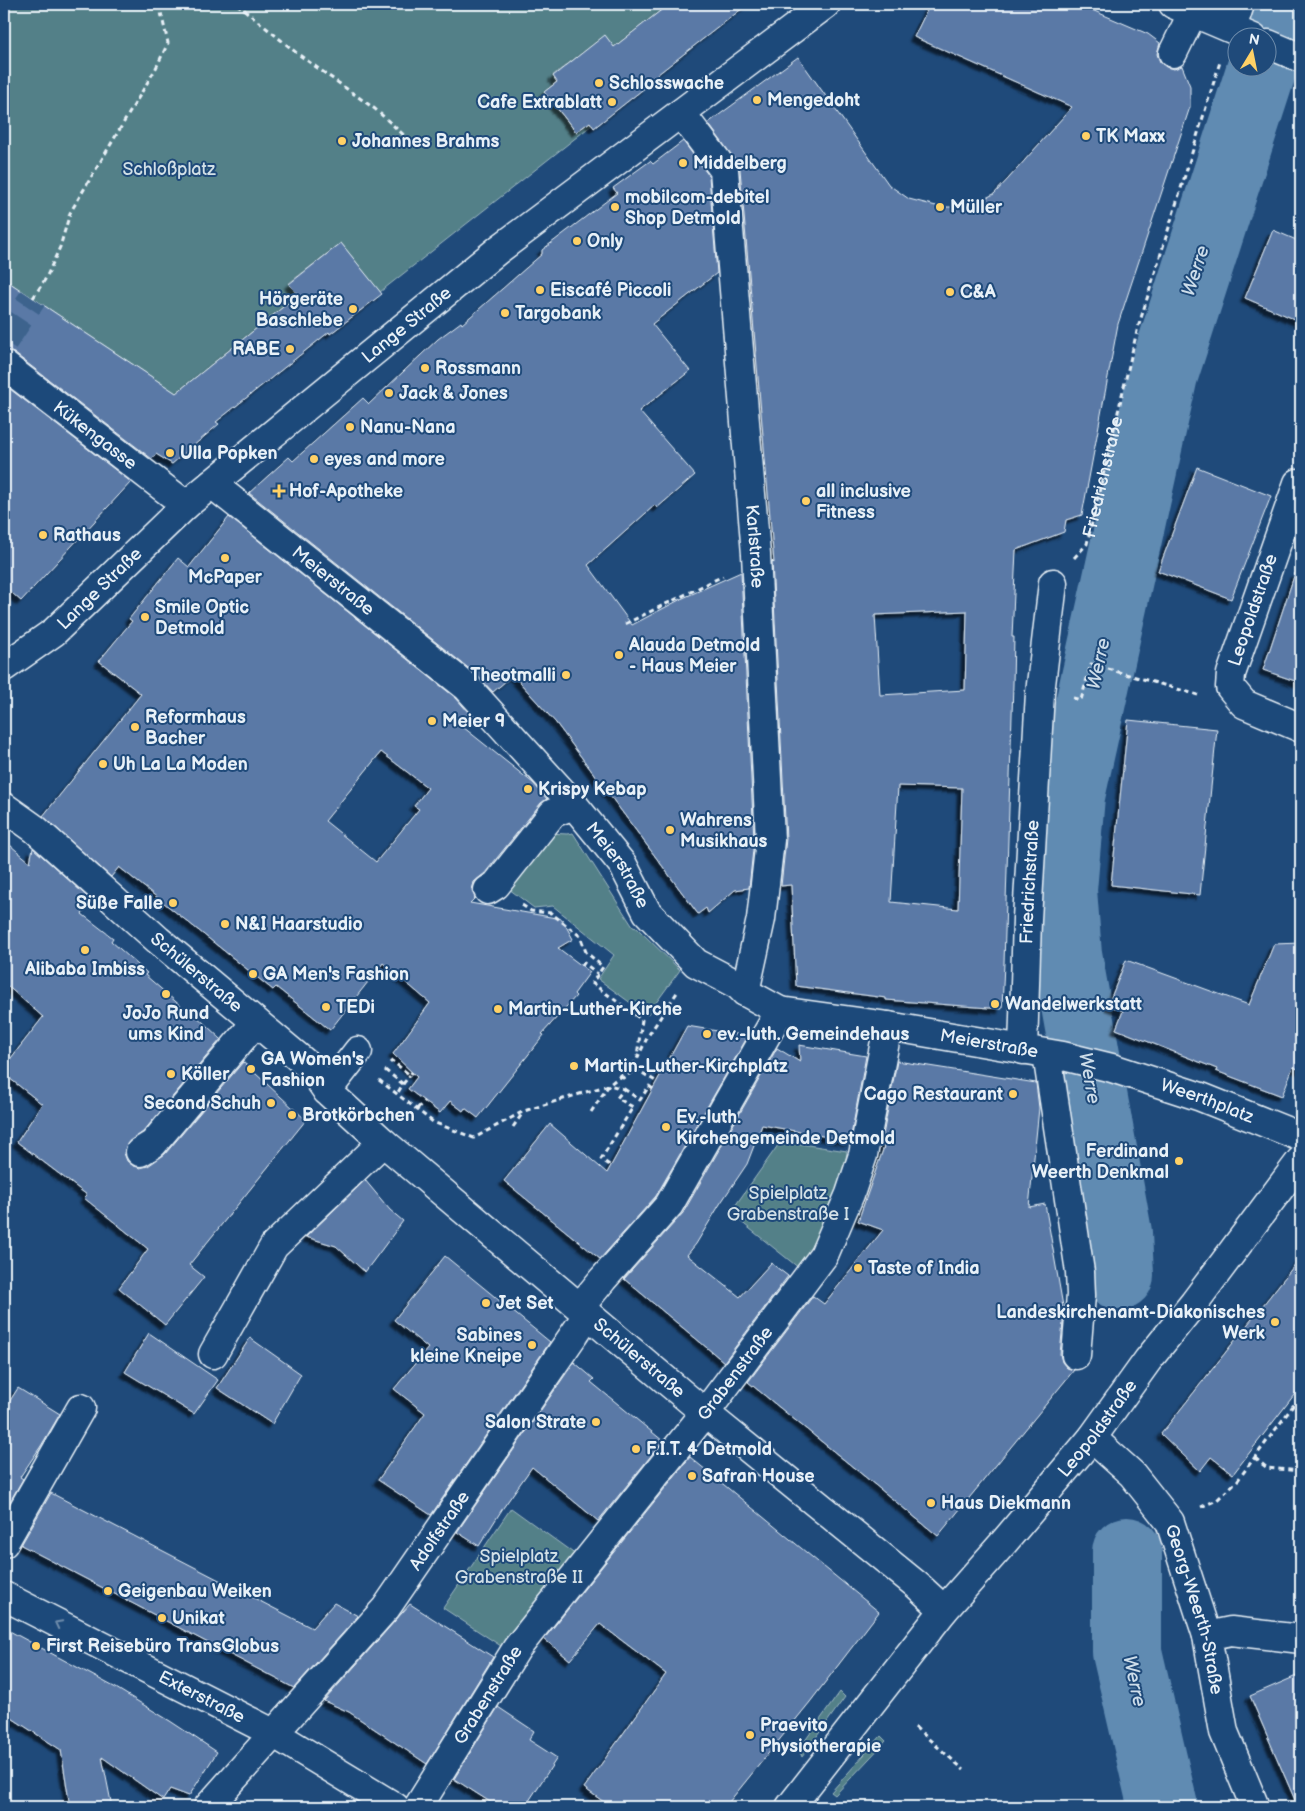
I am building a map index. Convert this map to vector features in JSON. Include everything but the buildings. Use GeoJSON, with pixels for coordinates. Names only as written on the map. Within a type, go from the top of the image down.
{"type":"FeatureCollection","features":[{"type":"Feature","properties":{"kind":"street","name":"Lange Straße"},"geometry":{"type":"LineString","coordinates":[[7,659],[54,632],[186,505],[498,250],[826,4]]}},
{"type":"Feature","properties":{"kind":"street"},"geometry":{"type":"LineString","coordinates":[[1174,53],[1183,8],[1242,23]]}},
{"type":"Feature","properties":{"kind":"street"},"geometry":{"type":"LineString","coordinates":[[1278,48],[1300,58]]}},
{"type":"Feature","properties":{"kind":"street","name":"Karlstraße"},"geometry":{"type":"LineString","coordinates":[[681,113],[702,138],[724,170],[756,560],[770,840],[761,919],[745,992]]}},
{"type":"Feature","properties":{"kind":"street","name":"Kükengasse"},"geometry":{"type":"LineString","coordinates":[[4,365],[186,505]]}},
{"type":"Feature","properties":{"kind":"street","name":"Leopoldstraße"},"geometry":{"type":"LineString","coordinates":[[1298,483],[1231,674],[1230,688],[1244,704],[1301,728]]}},
{"type":"Feature","properties":{"kind":"street","name":"Meierstraße"},"geometry":{"type":"LineString","coordinates":[[212,484],[467,687],[574,805],[623,865],[647,912],[696,963],[738,985],[745,992],[780,1011],[888,1026],[1044,1053],[1112,1068]]}},
{"type":"Feature","properties":{"kind":"street","name":"Friedrichstraße"},"geometry":{"type":"LineString","coordinates":[[1053,582],[1040,693],[1027,919],[1044,1053],[1080,1272],[1081,1295],[1076,1355]]}},
{"type":"Feature","properties":{"kind":"street"},"geometry":{"type":"LineString","coordinates":[[492,888],[553,814],[574,805]]}},
{"type":"Feature","properties":{"kind":"street","name":"Schülerstraße"},"geometry":{"type":"LineString","coordinates":[[4,807],[35,829],[158,940],[311,1068],[327,1091],[383,1142],[705,1413],[918,1586],[944,1610]]}},
{"type":"Feature","properties":{"kind":"street","name":"Adolfstraße"},"geometry":{"type":"LineString","coordinates":[[208,1807],[386,1608],[584,1310],[669,1205],[780,1011]]}},
{"type":"Feature","properties":{"kind":"street"},"geometry":{"type":"LineString","coordinates":[[140,1152],[152,1144],[256,1022]]}},
{"type":"Feature","properties":{"kind":"street","name":"Grabenstraße"},"geometry":{"type":"LineString","coordinates":[[418,1807],[517,1648],[705,1413],[824,1255],[850,1194],[863,1155],[888,1026]]}},
{"type":"Feature","properties":{"kind":"street"},"geometry":{"type":"LineString","coordinates":[[327,1091],[355,1054]]}},
{"type":"Feature","properties":{"kind":"street","name":"Weerthplatz"},"geometry":{"type":"LineString","coordinates":[[1112,1068],[1227,1106],[1301,1137]]}},
{"type":"Feature","properties":{"kind":"street"},"geometry":{"type":"LineString","coordinates":[[213,1354],[274,1246],[383,1142]]}},
{"type":"Feature","properties":{"kind":"street","name":"Leopoldstraße"},"geometry":{"type":"LineString","coordinates":[[790,1807],[944,1610],[1092,1438],[1148,1360],[1194,1303],[1301,1160]]}},
{"type":"Feature","properties":{"kind":"street"},"geometry":{"type":"LineString","coordinates":[[4,1542],[81,1408]]}},
{"type":"Feature","properties":{"kind":"street","name":"Georg-Weerth-Straße"},"geometry":{"type":"LineString","coordinates":[[1092,1438],[1132,1474],[1170,1522],[1207,1636],[1224,1732],[1255,1807]]}},
{"type":"Feature","properties":{"kind":"street","name":"Exterstraße"},"geometry":{"type":"LineString","coordinates":[[4,1596],[273,1733],[385,1805]]}},
{"type":"Feature","properties":{"kind":"street"},"geometry":{"type":"LineString","coordinates":[[1207,1636],[1231,1631],[1301,1639]]}},
{"type":"Feature","properties":{"kind":"path"},"geometry":{"type":"LineString","coordinates":[[33,298],[46,278],[60,247],[70,213],[156,68],[168,43],[159,4]]}},
{"type":"Feature","properties":{"kind":"path"},"geometry":{"type":"LineString","coordinates":[[237,4],[298,54],[375,109],[417,147]]}},
{"type":"Feature","properties":{"kind":"path","name":"Friedrichstraße"},"geometry":{"type":"LineString","coordinates":[[1053,582],[1087,544],[1137,332],[1242,23]]}},
{"type":"Feature","properties":{"kind":"path"},"geometry":{"type":"LineString","coordinates":[[625,624],[756,560]]}},
{"type":"Feature","properties":{"kind":"path"},"geometry":{"type":"LineString","coordinates":[[1084,688],[1091,664],[1206,697],[1230,688]]}},
{"type":"Feature","properties":{"kind":"path"},"geometry":{"type":"LineString","coordinates":[[492,888],[531,911],[551,913],[580,936],[586,952],[603,967],[592,983],[642,1020],[636,1061]]}},
{"type":"Feature","properties":{"kind":"path"},"geometry":{"type":"LineString","coordinates":[[582,966],[584,963],[598,974]]}},
{"type":"Feature","properties":{"kind":"path"},"geometry":{"type":"LineString","coordinates":[[355,1054],[396,1094],[433,1122],[474,1138],[524,1111],[609,1085],[636,1061],[648,1036],[680,989]]}},
{"type":"Feature","properties":{"kind":"path"},"geometry":{"type":"LineString","coordinates":[[396,1094],[411,1074],[392,1061],[385,1070],[403,1084]]}},
{"type":"Feature","properties":{"kind":"path"},"geometry":{"type":"LineString","coordinates":[[620,1077],[623,1078],[636,1069],[657,1082]]}},
{"type":"Feature","properties":{"kind":"path"},"geometry":{"type":"LineString","coordinates":[[609,1085],[624,1089],[640,1100],[648,1086],[653,1089]]}},
{"type":"Feature","properties":{"kind":"path"},"geometry":{"type":"LineString","coordinates":[[591,1112],[609,1085]]}},
{"type":"Feature","properties":{"kind":"path"},"geometry":{"type":"LineString","coordinates":[[611,1166],[601,1159],[633,1106],[617,1098],[624,1089]]}},
{"type":"Feature","properties":{"kind":"path"},"geometry":{"type":"LineString","coordinates":[[417,1109],[424,1101]]}},
{"type":"Feature","properties":{"kind":"path"},"geometry":{"type":"LineString","coordinates":[[513,1127],[524,1111]]}},
{"type":"Feature","properties":{"kind":"path"},"geometry":{"type":"LineString","coordinates":[[1170,1522],[1217,1500],[1238,1480],[1301,1395]]}},
{"type":"Feature","properties":{"kind":"path"},"geometry":{"type":"LineString","coordinates":[[1255,1458],[1267,1468],[1301,1471]]}},
{"type":"Feature","properties":{"kind":"path"},"geometry":{"type":"LineString","coordinates":[[915,1727],[964,1770]]}},
{"type":"Feature","properties":{"kind":"green space","name":"Schloßplatz"},"geometry":{"type":"Polygon","coordinates":[[[4,4],[669,4],[614,47],[605,36],[553,75],[557,82],[544,92],[576,132],[589,122],[592,125],[380,292],[341,243],[289,283],[298,295],[176,393],[4,279],[4,4]]]}},
{"type":"Feature","properties":{"kind":"green space"},"geometry":{"type":"Polygon","coordinates":[[[548,833],[573,833],[633,927],[637,928],[680,970],[647,1015],[598,979],[614,955],[553,906],[534,908],[509,889],[548,833]]]}},
{"type":"Feature","properties":{"kind":"green space","name":"Spielplatz Grabenstraße I"},"geometry":{"type":"Polygon","coordinates":[[[781,1141],[847,1151],[842,1191],[799,1268],[730,1213],[781,1141]]]}},
{"type":"Feature","properties":{"kind":"green space","name":"Spielplatz Grabenstraße II"},"geometry":{"type":"Polygon","coordinates":[[[511,1508],[576,1555],[504,1648],[443,1608],[511,1508]]]}},
{"type":"Feature","properties":{"kind":"green space"},"geometry":{"type":"Polygon","coordinates":[[[840,1692],[845,1697],[802,1757],[799,1749],[840,1692]]]}},
{"type":"Feature","properties":{"kind":"green space"},"geometry":{"type":"Polygon","coordinates":[[[881,1736],[886,1741],[835,1795],[831,1792],[881,1736]]]}},
{"type":"Feature","properties":{"kind":"waterway","name":"Werre"},"geometry":{"type":"LineString","coordinates":[[1277,28],[1286,4]]}},
{"type":"Feature","properties":{"kind":"waterway","name":"Werre"},"geometry":{"type":"LineString","coordinates":[[1119,1275],[1117,1233],[1067,955],[1062,890],[1070,796],[1163,375],[1259,78]]}},
{"type":"Feature","properties":{"kind":"waterway","name":"Werre"},"geometry":{"type":"LineString","coordinates":[[1127,1552],[1127,1652],[1163,1807]]}},
{"type":"Feature","properties":{"kind":"tunnel"},"geometry":{"type":"LineString","coordinates":[[4,341],[33,298]]}},
{"type":"Feature","properties":{"kind":"place","name":"Schlosswache"},"geometry":{"type":"Point","coordinates":[599,83]}},
{"type":"Feature","properties":{"kind":"place","name":"Mengedoht"},"geometry":{"type":"Point","coordinates":[757,100]}},
{"type":"Feature","properties":{"kind":"place","name":"Cafe Extrablatt"},"geometry":{"type":"Point","coordinates":[612,102]}},
{"type":"Feature","properties":{"kind":"place","name":"TK Maxx"},"geometry":{"type":"Point","coordinates":[1086,136]}},
{"type":"Feature","properties":{"kind":"place","name":"Johannes Brahms"},"geometry":{"type":"Point","coordinates":[342,141]}},
{"type":"Feature","properties":{"kind":"place","name":"Middelberg"},"geometry":{"type":"Point","coordinates":[683,163]}},
{"type":"Feature","properties":{"kind":"place","name":"mobilcom-debitel Shop Detmold"},"geometry":{"type":"Point","coordinates":[615,207]}},
{"type":"Feature","properties":{"kind":"place","name":"Müller"},"geometry":{"type":"Point","coordinates":[940,207]}},
{"type":"Feature","properties":{"kind":"place","name":"Only"},"geometry":{"type":"Point","coordinates":[577,241]}},
{"type":"Feature","properties":{"kind":"place","name":"Eiscafé Piccoli"},"geometry":{"type":"Point","coordinates":[540,290]}},
{"type":"Feature","properties":{"kind":"place","name":"C&A"},"geometry":{"type":"Point","coordinates":[950,292]}},
{"type":"Feature","properties":{"kind":"place","name":"Hörgeräte Baschlebe"},"geometry":{"type":"Point","coordinates":[353,309]}},
{"type":"Feature","properties":{"kind":"place","name":"Targobank"},"geometry":{"type":"Point","coordinates":[505,313]}},
{"type":"Feature","properties":{"kind":"place","name":"RABE"},"geometry":{"type":"Point","coordinates":[290,349]}},
{"type":"Feature","properties":{"kind":"place","name":"Rossmann"},"geometry":{"type":"Point","coordinates":[425,368]}},
{"type":"Feature","properties":{"kind":"place","name":"Jack & Jones"},"geometry":{"type":"Point","coordinates":[389,393]}},
{"type":"Feature","properties":{"kind":"place","name":"Nanu-Nana"},"geometry":{"type":"Point","coordinates":[350,427]}},
{"type":"Feature","properties":{"kind":"place","name":"Ulla Popken"},"geometry":{"type":"Point","coordinates":[170,453]}},
{"type":"Feature","properties":{"kind":"place","name":"eyes and more"},"geometry":{"type":"Point","coordinates":[314,459]}},
{"type":"Feature","properties":{"kind":"place","name":"Hof-Apotheke"},"geometry":{"type":"Point","coordinates":[279,491]}},
{"type":"Feature","properties":{"kind":"place","name":"all inclusive Fitness"},"geometry":{"type":"Point","coordinates":[806,501]}},
{"type":"Feature","properties":{"kind":"place","name":"Rathaus"},"geometry":{"type":"Point","coordinates":[43,535]}},
{"type":"Feature","properties":{"kind":"place","name":"McPaper"},"geometry":{"type":"Point","coordinates":[225,558]}},
{"type":"Feature","properties":{"kind":"place","name":"Smile Optic Detmold"},"geometry":{"type":"Point","coordinates":[145,617]}},
{"type":"Feature","properties":{"kind":"place","name":"Alauda Detmold - Haus Meier"},"geometry":{"type":"Point","coordinates":[619,655]}},
{"type":"Feature","properties":{"kind":"place","name":"Theotmalli"},"geometry":{"type":"Point","coordinates":[566,675]}},
{"type":"Feature","properties":{"kind":"place","name":"Meier 9"},"geometry":{"type":"Point","coordinates":[432,721]}},
{"type":"Feature","properties":{"kind":"place","name":"Reformhaus Bacher"},"geometry":{"type":"Point","coordinates":[135,727]}},
{"type":"Feature","properties":{"kind":"place","name":"Uh La La Moden"},"geometry":{"type":"Point","coordinates":[103,764]}},
{"type":"Feature","properties":{"kind":"place","name":"Krispy Kebap"},"geometry":{"type":"Point","coordinates":[528,789]}},
{"type":"Feature","properties":{"kind":"place","name":"Wahrens Musikhaus"},"geometry":{"type":"Point","coordinates":[670,830]}},
{"type":"Feature","properties":{"kind":"place","name":"Süße Falle"},"geometry":{"type":"Point","coordinates":[173,903]}},
{"type":"Feature","properties":{"kind":"place","name":"N&I Haarstudio"},"geometry":{"type":"Point","coordinates":[225,924]}},
{"type":"Feature","properties":{"kind":"place","name":"Alibaba Imbiss"},"geometry":{"type":"Point","coordinates":[85,950]}},
{"type":"Feature","properties":{"kind":"place","name":"GA Men's Fashion"},"geometry":{"type":"Point","coordinates":[253,974]}},
{"type":"Feature","properties":{"kind":"place","name":"JoJo Rund ums Kind"},"geometry":{"type":"Point","coordinates":[166,994]}},
{"type":"Feature","properties":{"kind":"place","name":"Wandelwerkstatt"},"geometry":{"type":"Point","coordinates":[995,1004]}},
{"type":"Feature","properties":{"kind":"place","name":"TEDi"},"geometry":{"type":"Point","coordinates":[326,1007]}},
{"type":"Feature","properties":{"kind":"place","name":"Martin-Luther-Kirche"},"geometry":{"type":"Point","coordinates":[498,1009]}},
{"type":"Feature","properties":{"kind":"place","name":"ev.-luth. Gemeindehaus"},"geometry":{"type":"Point","coordinates":[707,1034]}},
{"type":"Feature","properties":{"kind":"place","name":"Martin-Luther-Kirchplatz"},"geometry":{"type":"Point","coordinates":[574,1066]}},
{"type":"Feature","properties":{"kind":"place","name":"GA Women's Fashion"},"geometry":{"type":"Point","coordinates":[251,1069]}},
{"type":"Feature","properties":{"kind":"place","name":"Köller"},"geometry":{"type":"Point","coordinates":[171,1074]}},
{"type":"Feature","properties":{"kind":"place","name":"Cago Restaurant"},"geometry":{"type":"Point","coordinates":[1013,1094]}},
{"type":"Feature","properties":{"kind":"place","name":"Second Schuh"},"geometry":{"type":"Point","coordinates":[271,1103]}},
{"type":"Feature","properties":{"kind":"place","name":"Brotkörbchen"},"geometry":{"type":"Point","coordinates":[292,1115]}},
{"type":"Feature","properties":{"kind":"place","name":"Ev.-luth. Kirchengemeinde Detmold"},"geometry":{"type":"Point","coordinates":[666,1127]}},
{"type":"Feature","properties":{"kind":"place","name":"Ferdinand Weerth Denkmal"},"geometry":{"type":"Point","coordinates":[1179,1161]}},
{"type":"Feature","properties":{"kind":"place","name":"Taste of India"},"geometry":{"type":"Point","coordinates":[858,1268]}},
{"type":"Feature","properties":{"kind":"place","name":"Jet Set"},"geometry":{"type":"Point","coordinates":[486,1303]}},
{"type":"Feature","properties":{"kind":"place","name":"Landeskirchenamt-Diakonisches Werk"},"geometry":{"type":"Point","coordinates":[1275,1322]}},
{"type":"Feature","properties":{"kind":"place","name":"Sabines kleine Kneipe"},"geometry":{"type":"Point","coordinates":[532,1345]}},
{"type":"Feature","properties":{"kind":"place","name":"Salon Strate"},"geometry":{"type":"Point","coordinates":[596,1422]}},
{"type":"Feature","properties":{"kind":"place","name":"F.I.T. 4 Detmold"},"geometry":{"type":"Point","coordinates":[636,1449]}},
{"type":"Feature","properties":{"kind":"place","name":"Safran House"},"geometry":{"type":"Point","coordinates":[692,1476]}},
{"type":"Feature","properties":{"kind":"place","name":"Haus Diekmann"},"geometry":{"type":"Point","coordinates":[931,1503]}},
{"type":"Feature","properties":{"kind":"place","name":"Geigenbau Weiken"},"geometry":{"type":"Point","coordinates":[108,1591]}},
{"type":"Feature","properties":{"kind":"place","name":"Unikat"},"geometry":{"type":"Point","coordinates":[162,1618]}},
{"type":"Feature","properties":{"kind":"place","name":"First Reisebüro TransGlobus"},"geometry":{"type":"Point","coordinates":[36,1646]}},
{"type":"Feature","properties":{"kind":"place","name":"Praevito Physiotherapie"},"geometry":{"type":"Point","coordinates":[750,1735]}}]}
